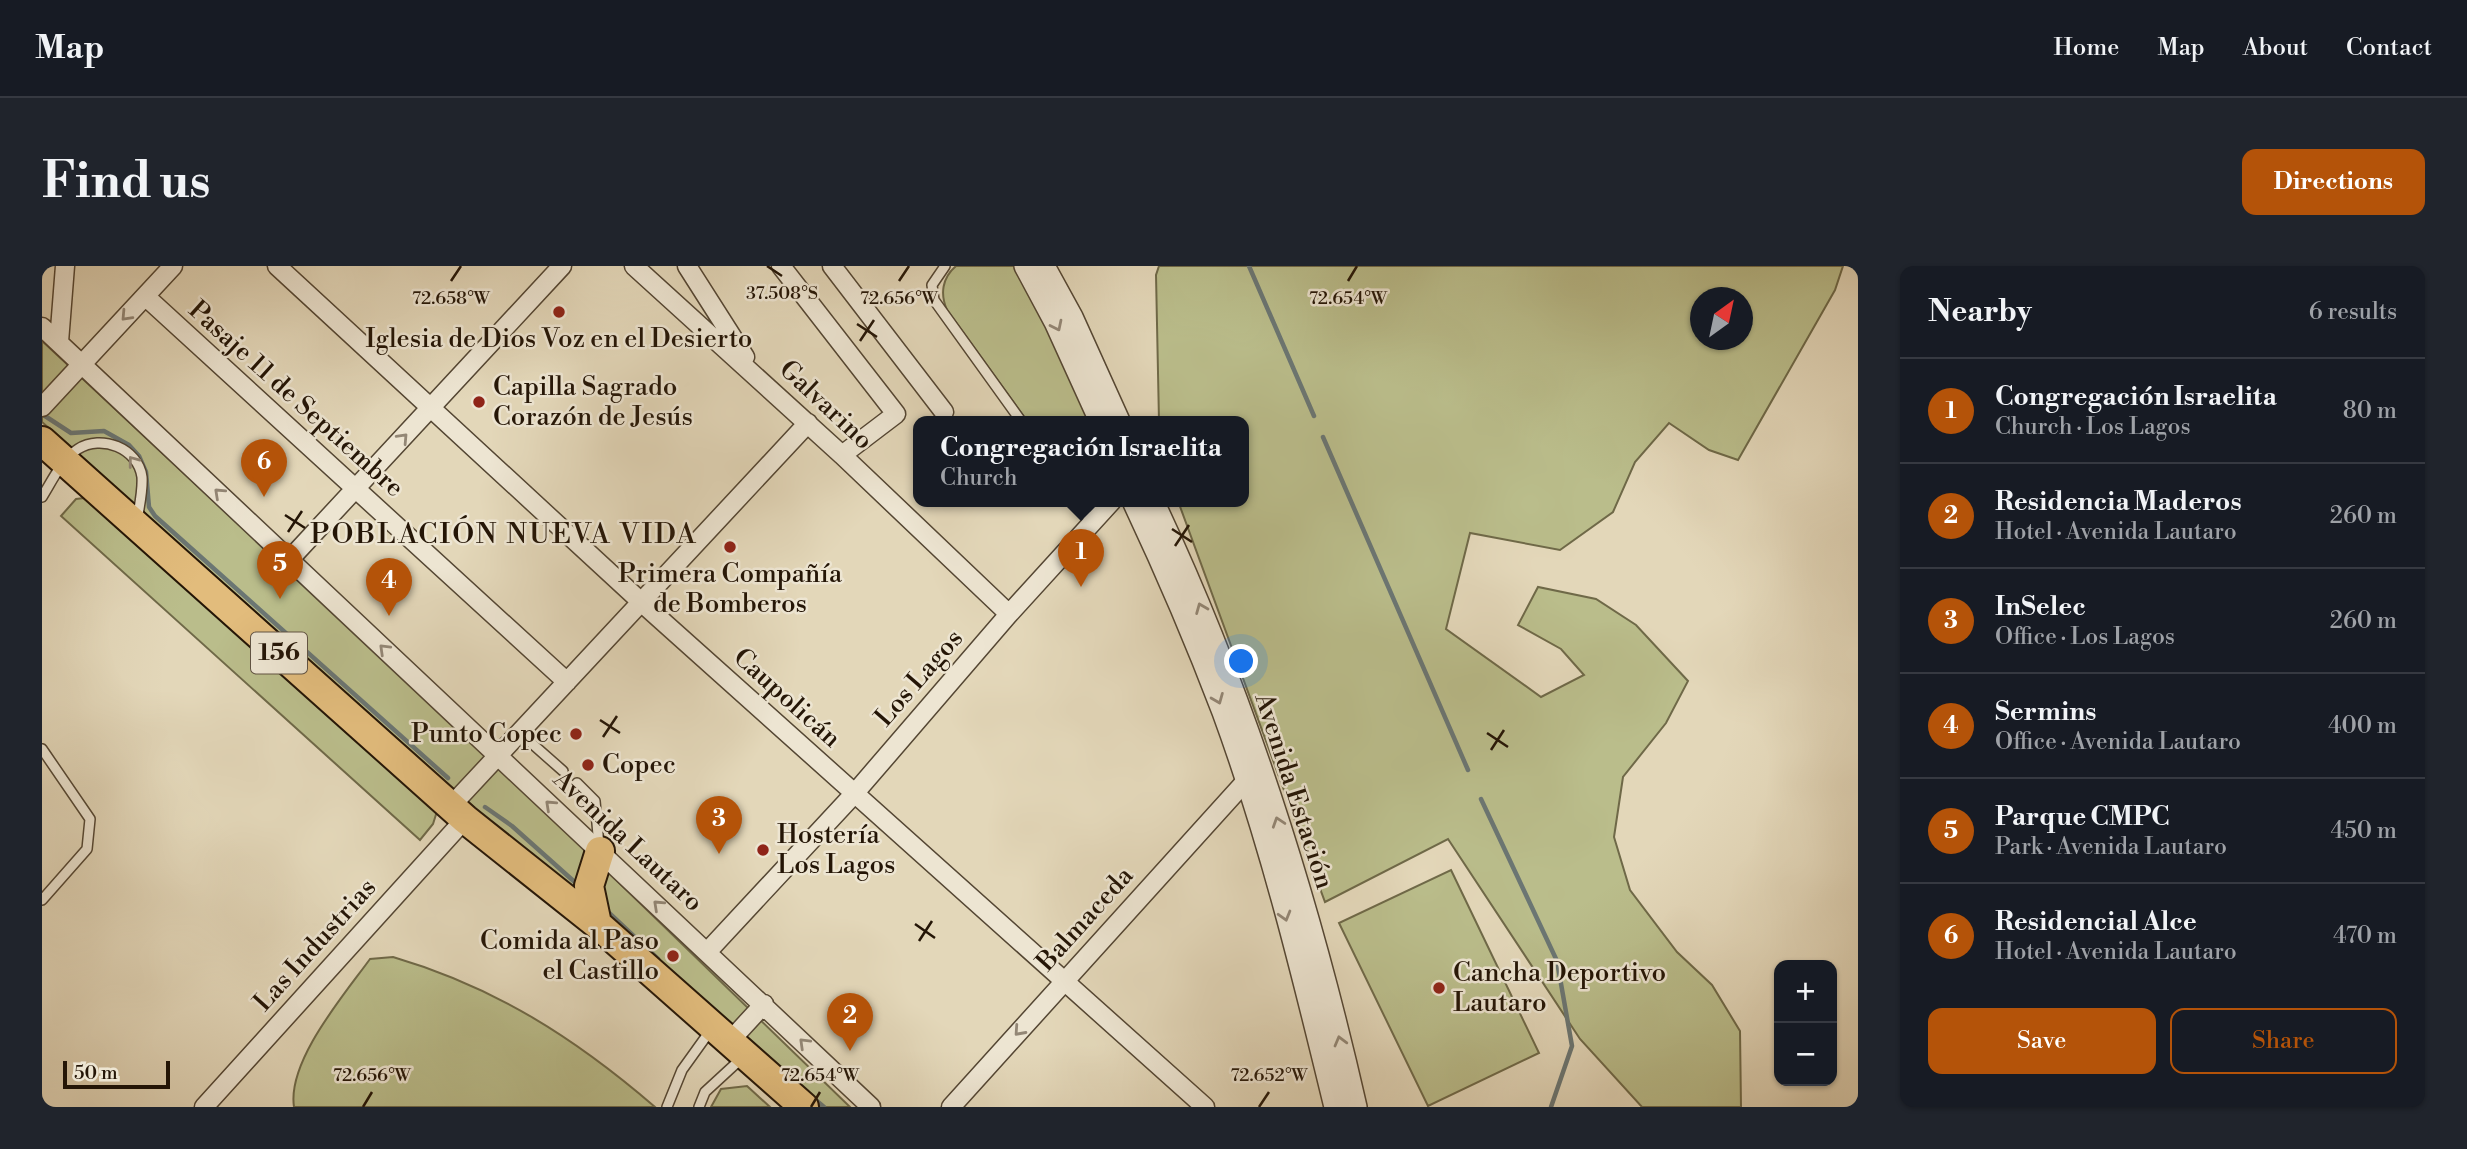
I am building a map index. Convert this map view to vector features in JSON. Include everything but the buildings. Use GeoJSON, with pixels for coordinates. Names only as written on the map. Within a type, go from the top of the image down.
{"type":"FeatureCollection","features":[{"type":"Feature","properties":{"kind":"highway","name":"156"},"geometry":{"type":"LineString","coordinates":[[42,441],[493,844],[597,924],[725,1045],[780,1107]]}},
{"type":"Feature","properties":{"kind":"highway","name":"156"},"geometry":{"type":"LineString","coordinates":[[493,844],[516,872],[804,1107]]}},
{"type":"Feature","properties":{"kind":"highway"},"geometry":{"type":"LineString","coordinates":[[597,924],[589,886],[600,851]]}},
{"type":"Feature","properties":{"kind":"street"},"geometry":{"type":"LineString","coordinates":[[59,342],[65,266]]}},
{"type":"Feature","properties":{"kind":"street"},"geometry":{"type":"LineString","coordinates":[[42,407],[173,266]]}},
{"type":"Feature","properties":{"kind":"street","name":"Caupolicán"},"geometry":{"type":"LineString","coordinates":[[277,266],[641,601],[1205,1107]]}},
{"type":"Feature","properties":{"kind":"street"},"geometry":{"type":"LineString","coordinates":[[290,559],[562,266]]}},
{"type":"Feature","properties":{"kind":"street","name":"Galvarino"},"geometry":{"type":"LineString","coordinates":[[634,266],[808,423],[1009,614]]}},
{"type":"Feature","properties":{"kind":"street"},"geometry":{"type":"LineString","coordinates":[[687,266],[758,378]]}},
{"type":"Feature","properties":{"kind":"street"},"geometry":{"type":"LineString","coordinates":[[781,266],[895,414],[842,455]]}},
{"type":"Feature","properties":{"kind":"street"},"geometry":{"type":"LineString","coordinates":[[832,266],[944,412]]}},
{"type":"Feature","properties":{"kind":"street"},"geometry":{"type":"LineString","coordinates":[[1025,266],[1055,322],[1098,416]]}},
{"type":"Feature","properties":{"kind":"street"},"geometry":{"type":"LineString","coordinates":[[1044,266],[1072,317],[1117,416]]}},
{"type":"Feature","properties":{"kind":"street","name":"Pasaje 11 de Septiembre"},"geometry":{"type":"LineString","coordinates":[[145,296],[567,682]]}},
{"type":"Feature","properties":{"kind":"street","name":"Avenida Lautaro"},"geometry":{"type":"LineString","coordinates":[[42,327],[871,1107]]}},
{"type":"Feature","properties":{"kind":"street","name":"Las Industrias"},"geometry":{"type":"LineString","coordinates":[[204,1107],[458,813],[497,757],[808,423]]}},
{"type":"Feature","properties":{"kind":"street","name":"Los Lagos"},"geometry":{"type":"LineString","coordinates":[[708,951],[854,794],[1009,614],[1107,507]]}},
{"type":"Feature","properties":{"kind":"street","name":"Avenida Estación"},"geometry":{"type":"LineString","coordinates":[[1136,507],[1168,577],[1223,713],[1252,774]]}},
{"type":"Feature","properties":{"kind":"street","name":"Avenida Estación"},"geometry":{"type":"LineString","coordinates":[[1156,507],[1190,580],[1356,1107]]}},
{"type":"Feature","properties":{"kind":"street","name":"Balmaceda"},"geometry":{"type":"LineString","coordinates":[[951,1107],[1252,774]]}},
{"type":"Feature","properties":{"kind":"street","name":"Avenida Estación"},"geometry":{"type":"LineString","coordinates":[[1286,883],[1335,1107]]}},
{"type":"Feature","properties":{"kind":"street"},"geometry":{"type":"LineString","coordinates":[[725,1045],[764,1004]]}},
{"type":"Feature","properties":{"kind":"lane"},"geometry":{"type":"LineString","coordinates":[[945,266],[935,277],[933,300],[1017,416]]}},
{"type":"Feature","properties":{"kind":"lane"},"geometry":{"type":"LineString","coordinates":[[42,497],[65,462],[78,449],[93,443],[109,443],[131,456],[142,479],[137,526]]}},
{"type":"Feature","properties":{"kind":"lane"},"geometry":{"type":"LineString","coordinates":[[1081,507],[1092,523]]}},
{"type":"Feature","properties":{"kind":"lane"},"geometry":{"type":"LineString","coordinates":[[520,733],[563,771]]}},
{"type":"Feature","properties":{"kind":"lane"},"geometry":{"type":"LineString","coordinates":[[42,749],[90,819],[88,849],[42,900]]}},
{"type":"Feature","properties":{"kind":"lane"},"geometry":{"type":"LineString","coordinates":[[577,783],[596,801],[600,851]]}},
{"type":"Feature","properties":{"kind":"lane"},"geometry":{"type":"LineString","coordinates":[[667,1107],[682,1070],[725,1045]]}},
{"type":"Feature","properties":{"kind":"lane"},"geometry":{"type":"LineString","coordinates":[[699,1107],[725,1045]]}},
{"type":"Feature","properties":{"kind":"green space"},"geometry":{"type":"Polygon","coordinates":[[[956,266],[1018,266],[1093,416],[1023,416],[947,310],[943,298],[948,276],[956,266]]]}},
{"type":"Feature","properties":{"kind":"green space"},"geometry":{"type":"Polygon","coordinates":[[[1159,266],[1843,266],[1835,290],[1738,460],[1709,450],[1669,423],[1635,462],[1613,512],[1560,550],[1470,533],[1446,629],[1541,697],[1584,675],[1561,649],[1518,625],[1538,587],[1596,599],[1636,625],[1688,681],[1666,723],[1623,777],[1614,837],[1630,890],[1677,952],[1712,985],[1740,1031],[1741,1107],[1642,1107],[1580,1039],[1448,839],[1325,902],[1180,507],[1249,507],[1249,416],[1159,416],[1156,275],[1159,266]]]}},
{"type":"Feature","properties":{"kind":"green space"},"geometry":{"type":"Polygon","coordinates":[[[42,341],[510,777],[850,1107],[810,1107],[42,422],[42,341]]]}},
{"type":"Feature","properties":{"kind":"green space"},"geometry":{"type":"Polygon","coordinates":[[[93,497],[438,808],[433,824],[420,840],[61,516],[76,499],[93,497]]]}},
{"type":"Feature","properties":{"kind":"green space","name":"Cancha Deportivo Lautaro"},"geometry":{"type":"Polygon","coordinates":[[[1451,870],[1539,1053],[1428,1106],[1339,923],[1451,870]]]}},
{"type":"Feature","properties":{"kind":"green space"},"geometry":{"type":"Polygon","coordinates":[[[393,957],[466,983],[532,1017],[595,1059],[655,1107],[294,1107],[294,1089],[299,1070],[320,1029],[370,959],[393,957]]]}},
{"type":"Feature","properties":{"kind":"green space"},"geometry":{"type":"Polygon","coordinates":[[[747,1086],[770,1107],[711,1107],[721,1089],[747,1086]]]}},
{"type":"Feature","properties":{"kind":"waterway"},"geometry":{"type":"LineString","coordinates":[[1249,266],[1314,416]]}},
{"type":"Feature","properties":{"kind":"waterway"},"geometry":{"type":"LineString","coordinates":[[45,416],[71,433],[104,431],[129,445],[139,456],[146,472],[149,507],[155,516],[448,778]]}},
{"type":"Feature","properties":{"kind":"waterway"},"geometry":{"type":"LineString","coordinates":[[1323,437],[1468,770]]}},
{"type":"Feature","properties":{"kind":"waterway"},"geometry":{"type":"LineString","coordinates":[[1481,799],[1557,961],[1572,1046],[1551,1107]]}},
{"type":"Feature","properties":{"kind":"waterway"},"geometry":{"type":"LineString","coordinates":[[485,807],[512,826],[578,885]]}},
{"type":"Feature","properties":{"kind":"waterway"},"geometry":{"type":"LineString","coordinates":[[606,910],[658,959]]}},
{"type":"Feature","properties":{"kind":"waterway"},"geometry":{"type":"LineString","coordinates":[[811,1096],[824,1107]]}},
{"type":"Feature","properties":{"kind":"place","name":"Iglesia de Dios Voz en el Desierto"},"geometry":{"type":"Point","coordinates":[559,312]}},
{"type":"Feature","properties":{"kind":"place","name":"Capilla Sagrado Corazón de Jesús"},"geometry":{"type":"Point","coordinates":[479,402]}},
{"type":"Feature","properties":{"kind":"place","name":"Residencial Alce"},"geometry":{"type":"Point","coordinates":[264,497]}},
{"type":"Feature","properties":{"kind":"place","name":"Primera Compañía de Bomberos"},"geometry":{"type":"Point","coordinates":[730,547]}},
{"type":"Feature","properties":{"kind":"place","name":"Congregación Israelita"},"geometry":{"type":"Point","coordinates":[1081,587]}},
{"type":"Feature","properties":{"kind":"place","name":"Parque CMPC"},"geometry":{"type":"Point","coordinates":[280,599]}},
{"type":"Feature","properties":{"kind":"place","name":"Sermins"},"geometry":{"type":"Point","coordinates":[389,616]}},
{"type":"Feature","properties":{"kind":"place","name":"Punto Copec"},"geometry":{"type":"Point","coordinates":[576,734]}},
{"type":"Feature","properties":{"kind":"place","name":"Copec"},"geometry":{"type":"Point","coordinates":[588,765]}},
{"type":"Feature","properties":{"kind":"place","name":"Hostería Los Lagos"},"geometry":{"type":"Point","coordinates":[763,850]}},
{"type":"Feature","properties":{"kind":"place","name":"InSelec"},"geometry":{"type":"Point","coordinates":[719,854]}},
{"type":"Feature","properties":{"kind":"place","name":"Comida al Paso el Castillo"},"geometry":{"type":"Point","coordinates":[673,956]}},
{"type":"Feature","properties":{"kind":"place","name":"Cancha Deportivo Lautaro"},"geometry":{"type":"Point","coordinates":[1439,988]}},
{"type":"Feature","properties":{"kind":"place","name":"Residencia Maderos"},"geometry":{"type":"Point","coordinates":[850,1051]}},
{"type":"Feature","properties":{"kind":"district","name":"POBLACIÓN NUEVA VIDA"},"geometry":{"type":"Point","coordinates":[504,534]}}]}
